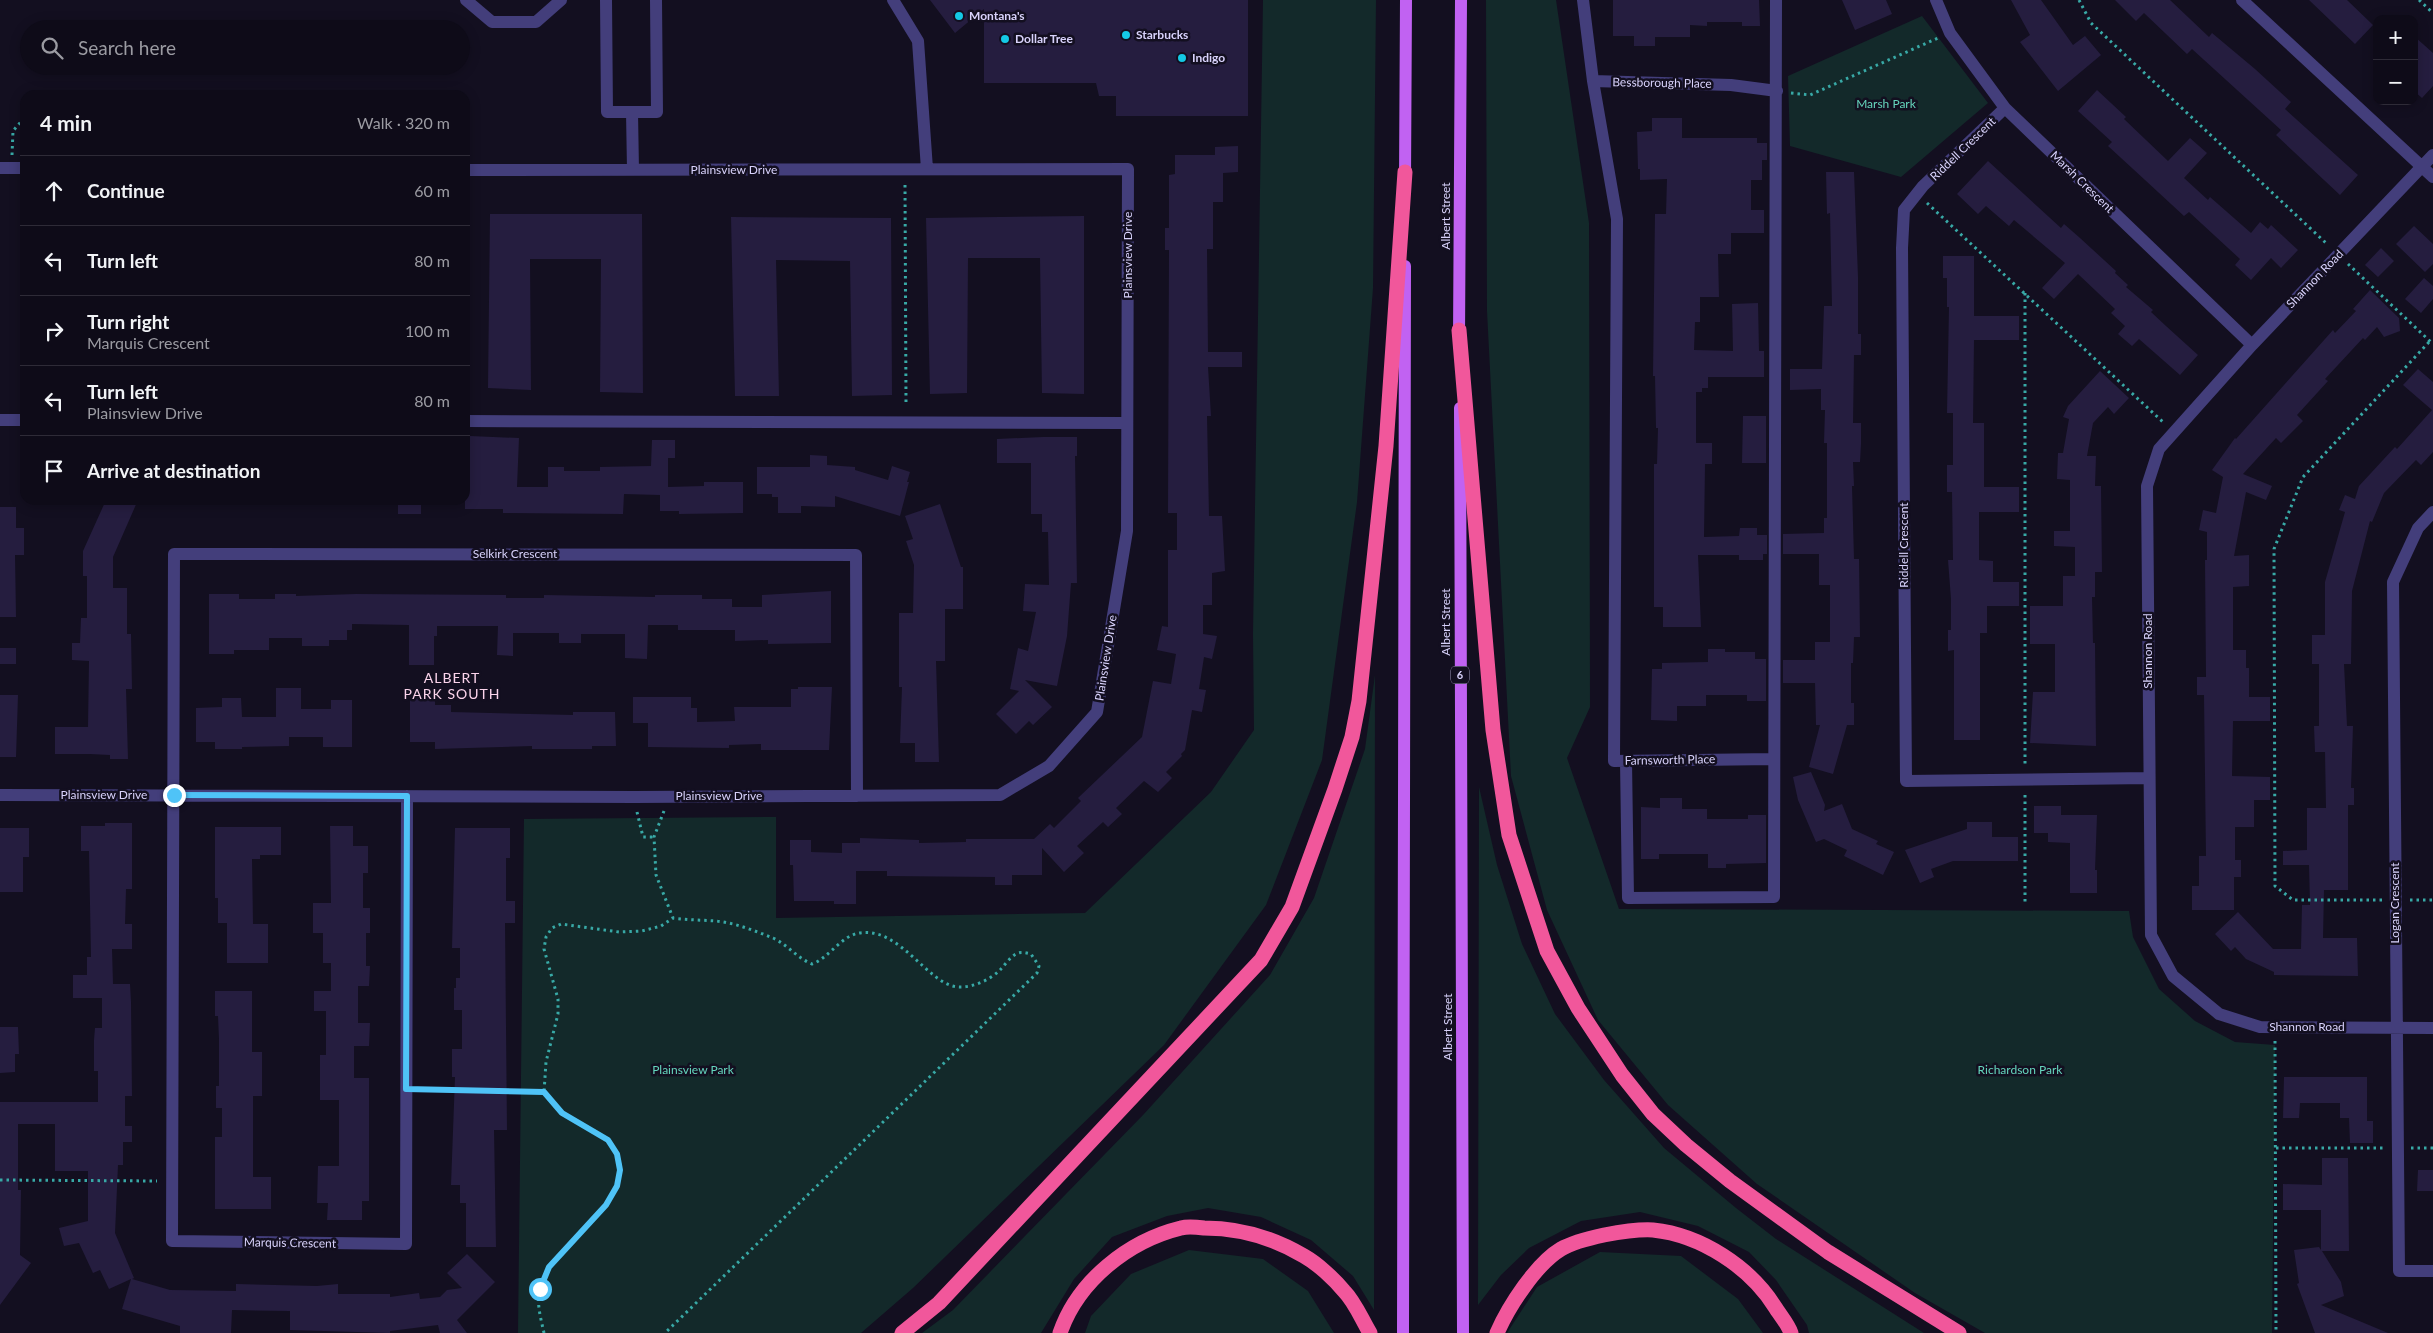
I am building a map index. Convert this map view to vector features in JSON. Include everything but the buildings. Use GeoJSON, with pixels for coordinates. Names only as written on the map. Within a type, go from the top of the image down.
{"type":"FeatureCollection","features":[{"type":"Feature","properties":{"kind":"highway"},"geometry":{"type":"LineString","coordinates":[[902,1333],[939,1303],[1261,960],[1292,907],[1335,790],[1352,737],[1359,701],[1386,446],[1405,172]]}},
{"type":"Feature","properties":{"kind":"highway"},"geometry":{"type":"LineString","coordinates":[[1459,330],[1493,730],[1509,835],[1547,951],[1578,1008],[1622,1075],[1653,1114],[1686,1145],[1730,1181],[1828,1252],[1959,1333]]}},
{"type":"Feature","properties":{"kind":"highway"},"geometry":{"type":"LineString","coordinates":[[1060,1333],[1065,1319],[1087,1285],[1116,1258],[1145,1241],[1182,1227],[1224,1228],[1261,1235],[1305,1257],[1345,1291],[1370,1333]]}},
{"type":"Feature","properties":{"kind":"highway"},"geometry":{"type":"LineString","coordinates":[[1497,1333],[1523,1289],[1544,1264],[1561,1249],[1590,1238],[1626,1231],[1654,1230],[1684,1238],[1719,1253],[1744,1270],[1768,1295],[1791,1333]]}},
{"type":"Feature","properties":{"kind":"main road"},"geometry":{"type":"LineString","coordinates":[[1403,1333],[1406,0]]}},
{"type":"Feature","properties":{"kind":"main road","name":"Albert Street"},"geometry":{"type":"LineString","coordinates":[[1460,0],[1459,330],[1463,1333]]}},
{"type":"Feature","properties":{"kind":"street"},"geometry":{"type":"LineString","coordinates":[[466,0],[492,22],[536,22],[560,0]]}},
{"type":"Feature","properties":{"kind":"street"},"geometry":{"type":"LineString","coordinates":[[606,0],[607,112],[657,112],[656,0]]}},
{"type":"Feature","properties":{"kind":"street"},"geometry":{"type":"LineString","coordinates":[[893,0],[918,41],[927,169]]}},
{"type":"Feature","properties":{"kind":"street"},"geometry":{"type":"LineString","coordinates":[[1583,0],[1593,81],[1617,220],[1620,761],[1628,898],[1774,897],[1776,0]]}},
{"type":"Feature","properties":{"kind":"street","name":"Marsh Crescent"},"geometry":{"type":"LineString","coordinates":[[1936,0],[1950,33],[2005,108],[2252,344]]}},
{"type":"Feature","properties":{"kind":"street"},"geometry":{"type":"LineString","coordinates":[[2242,0],[2433,177]]}},
{"type":"Feature","properties":{"kind":"street","name":"Bessborough Place"},"geometry":{"type":"LineString","coordinates":[[1593,81],[1731,85],[1777,91]]}},
{"type":"Feature","properties":{"kind":"street","name":"Riddell Crescent"},"geometry":{"type":"LineString","coordinates":[[2005,108],[1904,210],[1902,248],[1906,781],[2149,778]]}},
{"type":"Feature","properties":{"kind":"street"},"geometry":{"type":"LineString","coordinates":[[632,112],[633,170]]}},
{"type":"Feature","properties":{"kind":"street","name":"Shannon Road"},"geometry":{"type":"LineString","coordinates":[[2433,154],[2252,344],[2159,449],[2147,486],[2151,935],[2173,976],[2219,1014],[2260,1027],[2275,1028],[2433,1028]]}},
{"type":"Feature","properties":{"kind":"street"},"geometry":{"type":"LineString","coordinates":[[6,168],[20,168]]}},
{"type":"Feature","properties":{"kind":"street","name":"Plainsview Drive"},"geometry":{"type":"LineString","coordinates":[[0,795],[1000,796],[1050,766],[1097,712],[1127,531],[1128,169],[470,170]]}},
{"type":"Feature","properties":{"kind":"street"},"geometry":{"type":"LineString","coordinates":[[0,420],[20,420]]}},
{"type":"Feature","properties":{"kind":"street"},"geometry":{"type":"LineString","coordinates":[[470,421],[1126,423]]}},
{"type":"Feature","properties":{"kind":"street","name":"Logan Crescent"},"geometry":{"type":"LineString","coordinates":[[2433,512],[2418,528],[2393,582],[2395,1028],[2399,1271],[2433,1271]]}},
{"type":"Feature","properties":{"kind":"street","name":"Selkirk Crescent"},"geometry":{"type":"LineString","coordinates":[[174,795],[174,554],[856,554],[857,796]]}},
{"type":"Feature","properties":{"kind":"street","name":"Farnsworth Place"},"geometry":{"type":"LineString","coordinates":[[1620,761],[1774,759]]}},
{"type":"Feature","properties":{"kind":"street","name":"Marquis Crescent"},"geometry":{"type":"LineString","coordinates":[[174,795],[172,1241],[406,1244],[407,796]]}},
{"type":"Feature","properties":{"kind":"path"},"geometry":{"type":"LineString","coordinates":[[2078,0],[2091,23],[2432,343],[2303,477],[2274,549],[2275,886],[2293,900],[2433,900]]}},
{"type":"Feature","properties":{"kind":"path"},"geometry":{"type":"LineString","coordinates":[[2419,0],[2433,13]]}},
{"type":"Feature","properties":{"kind":"path"},"geometry":{"type":"LineString","coordinates":[[1777,91],[1810,95],[1950,33]]}},
{"type":"Feature","properties":{"kind":"path"},"geometry":{"type":"LineString","coordinates":[[6,168],[13,131],[20,123]]}},
{"type":"Feature","properties":{"kind":"path"},"geometry":{"type":"LineString","coordinates":[[905,169],[906,402]]}},
{"type":"Feature","properties":{"kind":"path"},"geometry":{"type":"LineString","coordinates":[[1918,194],[2174,432]]}},
{"type":"Feature","properties":{"kind":"path"},"geometry":{"type":"LineString","coordinates":[[2025,292],[2025,904]]}},
{"type":"Feature","properties":{"kind":"path"},"geometry":{"type":"LineString","coordinates":[[664,796],[664,815],[654,837],[656,875],[673,918]]}},
{"type":"Feature","properties":{"kind":"path"},"geometry":{"type":"LineString","coordinates":[[634,797],[643,837],[654,837]]}},
{"type":"Feature","properties":{"kind":"path"},"geometry":{"type":"LineString","coordinates":[[544,1333],[538,1305],[540,1289],[549,1267],[606,1205],[617,1186],[620,1170],[617,1154],[608,1140],[562,1113],[544,1092],[546,1062],[558,1014],[558,1000],[544,949],[546,937],[552,928],[561,924],[619,932],[661,926],[673,918],[739,925],[775,939],[790,948],[804,961],[812,964],[821,961],[848,938],[858,933],[881,935],[905,949],[945,983],[957,987],[971,986],[986,980],[998,972],[1015,954],[1022,952],[1031,954],[1039,966],[1037,973],[665,1333]]}},
{"type":"Feature","properties":{"kind":"path"},"geometry":{"type":"LineString","coordinates":[[2275,1028],[2276,1333]]}},
{"type":"Feature","properties":{"kind":"path"},"geometry":{"type":"LineString","coordinates":[[406,1089],[544,1092]]}},
{"type":"Feature","properties":{"kind":"path"},"geometry":{"type":"LineString","coordinates":[[2276,1148],[2433,1148]]}},
{"type":"Feature","properties":{"kind":"path"},"geometry":{"type":"LineString","coordinates":[[0,1180],[172,1181]]}},
{"type":"Feature","properties":{"kind":"green space","name":"Plainsview Park"},"geometry":{"type":"Polygon","coordinates":[[[1263,0],[1376,0],[1373,288],[1357,502],[1322,760],[1266,905],[1164,1045],[913,1288],[861,1333],[518,1333],[524,819],[776,817],[776,918],[1085,913],[1211,792],[1254,730],[1253,634],[1263,0]]]}},
{"type":"Feature","properties":{"kind":"green space","name":"Richardson Park"},"geometry":{"type":"Polygon","coordinates":[[[1486,0],[1556,0],[1589,223],[1590,707],[1567,758],[1619,909],[2129,911],[2133,937],[2159,989],[2195,1021],[2235,1042],[2275,1045],[2272,1333],[1985,1333],[1915,1293],[1757,1184],[1668,1105],[1598,1020],[1547,910],[1511,776],[1487,311],[1486,0]]]}},
{"type":"Feature","properties":{"kind":"green space","name":"Marsh Park"},"geometry":{"type":"Polygon","coordinates":[[[1922,16],[1988,103],[1901,177],[1790,146],[1788,76],[1922,16]]]}},
{"type":"Feature","properties":{"kind":"green space"},"geometry":{"type":"Polygon","coordinates":[[[1375,675],[1374,1310],[1353,1276],[1311,1240],[1261,1217],[1208,1208],[1167,1216],[1112,1237],[1074,1279],[1041,1333],[922,1333],[953,1310],[1144,1114],[1270,975],[1314,898],[1365,749],[1375,675]]]}},
{"type":"Feature","properties":{"kind":"green space"},"geometry":{"type":"Polygon","coordinates":[[[1479,787],[1497,865],[1522,944],[1555,1014],[1604,1080],[1664,1148],[1736,1208],[1776,1239],[1924,1333],[1809,1333],[1807,1325],[1776,1280],[1749,1252],[1698,1226],[1640,1212],[1581,1221],[1529,1248],[1501,1275],[1478,1305],[1479,787]]]}},
{"type":"Feature","properties":{"kind":"green space"},"geometry":{"type":"Polygon","coordinates":[[[1189,1250],[1263,1259],[1308,1291],[1334,1333],[1085,1333],[1091,1316],[1131,1274],[1189,1250]]]}},
{"type":"Feature","properties":{"kind":"green space"},"geometry":{"type":"Polygon","coordinates":[[[1600,1252],[1681,1256],[1738,1299],[1763,1333],[1507,1333],[1537,1287],[1600,1252]]]}},
{"type":"Feature","properties":{"kind":"place","name":"Montana's"},"geometry":{"type":"Point","coordinates":[959,16]}},
{"type":"Feature","properties":{"kind":"place","name":"Starbucks"},"geometry":{"type":"Point","coordinates":[1126,35]}},
{"type":"Feature","properties":{"kind":"place","name":"Dollar Tree"},"geometry":{"type":"Point","coordinates":[1005,39]}},
{"type":"Feature","properties":{"kind":"place","name":"Indigo"},"geometry":{"type":"Point","coordinates":[1182,58]}},
{"type":"Feature","properties":{"kind":"district","name":"ALBERT PARK SOUTH"},"geometry":{"type":"Point","coordinates":[452,686]}},
{"type":"Feature","properties":{"kind":"route"},"geometry":{"type":"LineString","coordinates":[[174,795],[407,796],[406,1089],[544,1092],[562,1113],[608,1140],[617,1154],[620,1170],[617,1186],[606,1205],[549,1267],[540,1289]]}}]}
